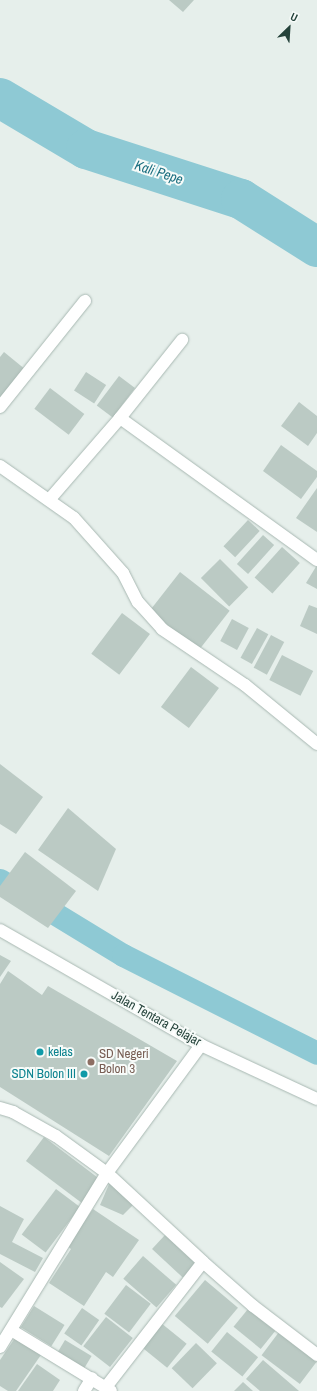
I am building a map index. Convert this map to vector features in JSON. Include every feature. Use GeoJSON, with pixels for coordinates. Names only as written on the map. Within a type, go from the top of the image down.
{"type":"FeatureCollection","features":[{"type":"Feature","properties":{"kind":"street"},"geometry":{"type":"LineString","coordinates":[[0,407],[85,301]]}},
{"type":"Feature","properties":{"kind":"street"},"geometry":{"type":"LineString","coordinates":[[49,500],[120,418],[182,340]]}},
{"type":"Feature","properties":{"kind":"street"},"geometry":{"type":"LineString","coordinates":[[120,418],[317,560]]}},
{"type":"Feature","properties":{"kind":"street"},"geometry":{"type":"LineString","coordinates":[[0,466],[74,518],[123,573],[150,618],[245,685],[317,744]]}},
{"type":"Feature","properties":{"kind":"street","name":"Jalan Tentara Pelajar"},"geometry":{"type":"LineString","coordinates":[[0,930],[201,1045],[317,1099]]}},
{"type":"Feature","properties":{"kind":"street"},"geometry":{"type":"LineString","coordinates":[[0,1347],[107,1173],[201,1045]]}},
{"type":"Feature","properties":{"kind":"street"},"geometry":{"type":"LineString","coordinates":[[0,1108],[13,1112],[56,1136],[107,1173],[253,1306],[317,1355]]}},
{"type":"Feature","properties":{"kind":"street"},"geometry":{"type":"LineString","coordinates":[[11,1330],[109,1389],[203,1262]]}},
{"type":"Feature","properties":{"kind":"street"},"geometry":{"type":"LineString","coordinates":[[84,1391],[92,1378]]}},
{"type":"Feature","properties":{"kind":"building"},"geometry":{"type":"Polygon","coordinates":[[[169,0],[194,0],[183,12],[169,0]]]}},
{"type":"Feature","properties":{"kind":"building"},"geometry":{"type":"Polygon","coordinates":[[[4,352],[26,370],[0,401],[0,357],[4,352]]]}},
{"type":"Feature","properties":{"kind":"building"},"geometry":{"type":"Polygon","coordinates":[[[86,372],[106,385],[94,404],[74,390],[86,372]]]}},
{"type":"Feature","properties":{"kind":"building"},"geometry":{"type":"Polygon","coordinates":[[[119,376],[135,388],[113,418],[97,406],[119,376]]]}},
{"type":"Feature","properties":{"kind":"building"},"geometry":{"type":"Polygon","coordinates":[[[50,388],[84,414],[69,435],[34,409],[50,388]]]}},
{"type":"Feature","properties":{"kind":"building"},"geometry":{"type":"Polygon","coordinates":[[[299,402],[317,416],[317,433],[308,446],[281,426],[299,402]]]}},
{"type":"Feature","properties":{"kind":"building"},"geometry":{"type":"Polygon","coordinates":[[[281,445],[317,471],[317,477],[301,499],[263,471],[281,445]]]}},
{"type":"Feature","properties":{"kind":"building"},"geometry":{"type":"Polygon","coordinates":[[[317,488],[317,532],[296,518],[317,488]]]}},
{"type":"Feature","properties":{"kind":"building"},"geometry":{"type":"Polygon","coordinates":[[[248,520],[260,531],[235,557],[223,546],[248,520]]]}},
{"type":"Feature","properties":{"kind":"building"},"geometry":{"type":"Polygon","coordinates":[[[263,535],[274,545],[248,574],[237,564],[263,535]]]}},
{"type":"Feature","properties":{"kind":"building"},"geometry":{"type":"Polygon","coordinates":[[[282,547],[300,563],[272,594],[255,577],[282,547]]]}},
{"type":"Feature","properties":{"kind":"building"},"geometry":{"type":"Polygon","coordinates":[[[220,559],[248,587],[229,606],[201,578],[220,559]]]}},
{"type":"Feature","properties":{"kind":"building"},"geometry":{"type":"Polygon","coordinates":[[[317,565],[317,589],[306,583],[317,565]]]}},
{"type":"Feature","properties":{"kind":"building"},"geometry":{"type":"Polygon","coordinates":[[[180,572],[230,611],[198,652],[148,613],[180,572]]]}},
{"type":"Feature","properties":{"kind":"building"},"geometry":{"type":"Polygon","coordinates":[[[309,605],[317,608],[317,634],[300,626],[309,605]]]}},
{"type":"Feature","properties":{"kind":"building"},"geometry":{"type":"Polygon","coordinates":[[[122,613],[150,634],[119,675],[91,654],[122,613]]]}},
{"type":"Feature","properties":{"kind":"building"},"geometry":{"type":"Polygon","coordinates":[[[232,619],[249,628],[237,650],[220,641],[232,619]]]}},
{"type":"Feature","properties":{"kind":"building"},"geometry":{"type":"Polygon","coordinates":[[[257,628],[268,634],[252,664],[241,658],[257,628]]]}},
{"type":"Feature","properties":{"kind":"building"},"geometry":{"type":"Polygon","coordinates":[[[271,635],[284,642],[267,675],[254,668],[271,635]]]}},
{"type":"Feature","properties":{"kind":"building"},"geometry":{"type":"Polygon","coordinates":[[[282,655],[313,671],[300,696],[269,680],[282,655]]]}},
{"type":"Feature","properties":{"kind":"building"},"geometry":{"type":"Polygon","coordinates":[[[191,667],[219,688],[189,728],[161,707],[191,667]]]}},
{"type":"Feature","properties":{"kind":"building"},"geometry":{"type":"Polygon","coordinates":[[[0,764],[43,797],[16,834],[0,824],[0,764]]]}},
{"type":"Feature","properties":{"kind":"building"},"geometry":{"type":"Polygon","coordinates":[[[68,808],[116,849],[98,891],[38,850],[68,808]]]}},
{"type":"Feature","properties":{"kind":"building"},"geometry":{"type":"Polygon","coordinates":[[[25,852],[76,891],[48,928],[0,897],[0,886],[25,852]]]}},
{"type":"Feature","properties":{"kind":"building"},"geometry":{"type":"Polygon","coordinates":[[[0,955],[11,961],[0,977],[0,955]]]}},
{"type":"Feature","properties":{"kind":"building","name":"SD Negeri Bolon 3"},"geometry":{"type":"Polygon","coordinates":[[[8,971],[42,995],[48,986],[177,1061],[109,1156],[0,1087],[0,984],[8,971]]]}},
{"type":"Feature","properties":{"kind":"building"},"geometry":{"type":"Polygon","coordinates":[[[44,1137],[100,1179],[82,1203],[26,1161],[44,1137]]]}},
{"type":"Feature","properties":{"kind":"building"},"geometry":{"type":"Polygon","coordinates":[[[110,1182],[133,1205],[123,1215],[100,1205],[110,1182]]]}},
{"type":"Feature","properties":{"kind":"building"},"geometry":{"type":"Polygon","coordinates":[[[56,1189],[80,1207],[46,1253],[22,1235],[56,1189]]]}},
{"type":"Feature","properties":{"kind":"building"},"geometry":{"type":"Polygon","coordinates":[[[0,1206],[24,1219],[12,1242],[43,1258],[35,1272],[0,1254],[0,1206]]]}},
{"type":"Feature","properties":{"kind":"building"},"geometry":{"type":"Polygon","coordinates":[[[93,1209],[139,1240],[113,1277],[106,1272],[84,1306],[49,1283],[71,1249],[67,1246],[93,1209]]]}},
{"type":"Feature","properties":{"kind":"building"},"geometry":{"type":"Polygon","coordinates":[[[165,1235],[196,1264],[183,1278],[152,1249],[165,1235]]]}},
{"type":"Feature","properties":{"kind":"building"},"geometry":{"type":"Polygon","coordinates":[[[143,1256],[176,1285],[157,1308],[123,1279],[143,1256]]]}},
{"type":"Feature","properties":{"kind":"building"},"geometry":{"type":"Polygon","coordinates":[[[0,1262],[24,1279],[2,1308],[0,1307],[0,1262]]]}},
{"type":"Feature","properties":{"kind":"building"},"geometry":{"type":"Polygon","coordinates":[[[205,1280],[238,1308],[208,1344],[175,1316],[205,1280]]]}},
{"type":"Feature","properties":{"kind":"building"},"geometry":{"type":"Polygon","coordinates":[[[126,1285],[151,1304],[129,1332],[104,1314],[126,1285]]]}},
{"type":"Feature","properties":{"kind":"building"},"geometry":{"type":"Polygon","coordinates":[[[34,1306],[65,1325],[51,1346],[21,1327],[34,1306]]]}},
{"type":"Feature","properties":{"kind":"building"},"geometry":{"type":"Polygon","coordinates":[[[82,1308],[99,1320],[81,1345],[64,1333],[82,1308]]]}},
{"type":"Feature","properties":{"kind":"building"},"geometry":{"type":"Polygon","coordinates":[[[248,1309],[275,1331],[261,1349],[234,1327],[248,1309]]]}},
{"type":"Feature","properties":{"kind":"building"},"geometry":{"type":"Polygon","coordinates":[[[106,1317],[133,1338],[110,1367],[83,1346],[106,1317]]]}},
{"type":"Feature","properties":{"kind":"building"},"geometry":{"type":"Polygon","coordinates":[[[161,1323],[187,1344],[167,1368],[141,1347],[161,1323]]]}},
{"type":"Feature","properties":{"kind":"building"},"geometry":{"type":"Polygon","coordinates":[[[227,1332],[258,1357],[242,1377],[211,1351],[227,1332]]]}},
{"type":"Feature","properties":{"kind":"building"},"geometry":{"type":"Polygon","coordinates":[[[279,1332],[317,1361],[300,1384],[262,1355],[279,1332]]]}},
{"type":"Feature","properties":{"kind":"building"},"geometry":{"type":"Polygon","coordinates":[[[17,1335],[43,1352],[16,1391],[8,1391],[0,1386],[0,1360],[17,1335]]]}},
{"type":"Feature","properties":{"kind":"building"},"geometry":{"type":"Polygon","coordinates":[[[65,1340],[92,1356],[83,1370],[57,1354],[65,1340]]]}},
{"type":"Feature","properties":{"kind":"building"},"geometry":{"type":"Polygon","coordinates":[[[196,1343],[217,1363],[193,1388],[172,1368],[196,1343]]]}},
{"type":"Feature","properties":{"kind":"building"},"geometry":{"type":"Polygon","coordinates":[[[263,1360],[299,1391],[260,1391],[246,1379],[263,1360]]]}},
{"type":"Feature","properties":{"kind":"building"},"geometry":{"type":"Polygon","coordinates":[[[37,1364],[60,1380],[53,1391],[18,1391],[37,1364]]]}},
{"type":"Feature","properties":{"kind":"building"},"geometry":{"type":"Polygon","coordinates":[[[243,1382],[253,1391],[234,1391],[243,1382]]]}},
{"type":"Feature","properties":{"kind":"waterway","name":"Kali Pepe"},"geometry":{"type":"LineString","coordinates":[[0,98],[86,149],[241,199],[317,247]]}},
{"type":"Feature","properties":{"kind":"waterway"},"geometry":{"type":"LineString","coordinates":[[0,880],[123,955],[317,1053]]}},
{"type":"Feature","properties":{"kind":"place","name":"kelas"},"geometry":{"type":"Point","coordinates":[40,1052]}},
{"type":"Feature","properties":{"kind":"place","name":"SD Negeri Bolon 3"},"geometry":{"type":"Point","coordinates":[91,1062]}},
{"type":"Feature","properties":{"kind":"place","name":"SDN Bolon III"},"geometry":{"type":"Point","coordinates":[84,1074]}}]}
